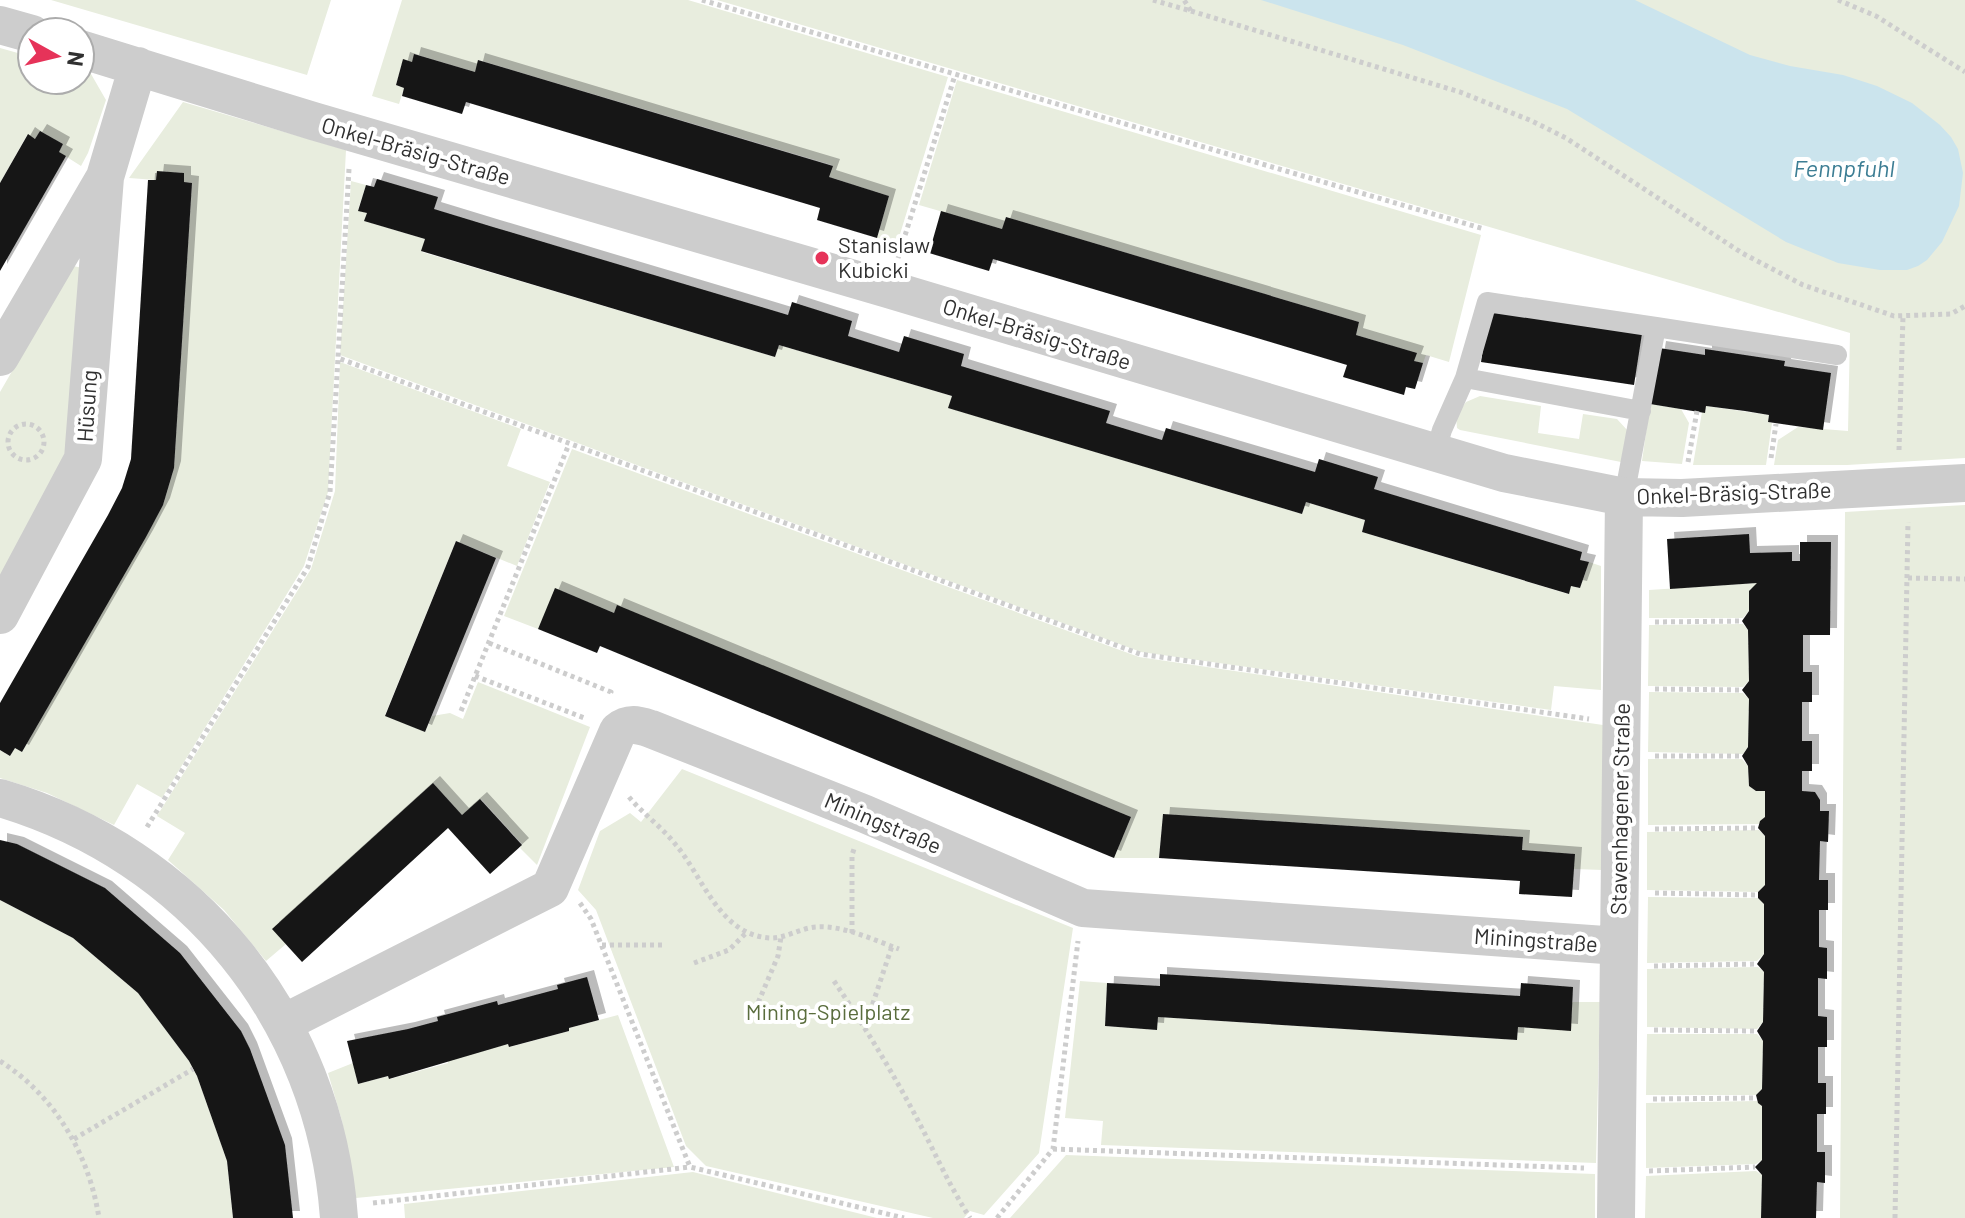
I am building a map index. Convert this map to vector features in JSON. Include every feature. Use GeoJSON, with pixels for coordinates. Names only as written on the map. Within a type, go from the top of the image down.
{"type":"FeatureCollection","features":[{"type":"Feature","properties":{"kind":"street","name":"Onkel-Bräsig-Straße"},"geometry":{"type":"LineString","coordinates":[[96,54],[1504,473],[1624,497],[1682,498],[1965,483]]}},
{"type":"Feature","properties":{"kind":"street","name":"Hüsung"},"geometry":{"type":"LineString","coordinates":[[0,615],[83,459],[105,177],[138,66]]}},
{"type":"Feature","properties":{"kind":"street","name":"Hüsung"},"geometry":{"type":"LineString","coordinates":[[0,357],[105,177]]}},
{"type":"Feature","properties":{"kind":"street","name":"Stavenhagener Straße"},"geometry":{"type":"LineString","coordinates":[[1616,1218],[1624,497]]}},
{"type":"Feature","properties":{"kind":"street","name":"Miningstraße"},"geometry":{"type":"LineString","coordinates":[[618,731],[624,725],[632,724],[651,729],[865,814],[1083,908],[1619,955]]}},
{"type":"Feature","properties":{"kind":"street"},"geometry":{"type":"LineString","coordinates":[[284,1023],[550,888],[618,731]]}},
{"type":"Feature","properties":{"kind":"street"},"geometry":{"type":"LineString","coordinates":[[0,798],[53,816],[123,852],[163,881],[211,925],[256,978],[284,1023],[307,1075],[332,1162],[338,1213]]}},
{"type":"Feature","properties":{"kind":"lane"},"geometry":{"type":"LineString","coordinates":[[1435,454],[1465,378],[1487,302],[1837,355]]}},
{"type":"Feature","properties":{"kind":"lane"},"geometry":{"type":"LineString","coordinates":[[1624,497],[1656,327]]}},
{"type":"Feature","properties":{"kind":"lane"},"geometry":{"type":"LineString","coordinates":[[1465,378],[1641,411]]}},
{"type":"Feature","properties":{"kind":"path"},"geometry":{"type":"LineString","coordinates":[[702,0],[1484,229]]}},
{"type":"Feature","properties":{"kind":"path"},"geometry":{"type":"LineString","coordinates":[[1153,0],[1460,92],[1532,121],[1566,138],[1742,253],[1803,285],[1894,316],[1951,314],[1965,306]]}},
{"type":"Feature","properties":{"kind":"path"},"geometry":{"type":"LineString","coordinates":[[1184,0],[1191,11]]}},
{"type":"Feature","properties":{"kind":"path"},"geometry":{"type":"LineString","coordinates":[[1838,0],[1876,16],[1965,72]]}},
{"type":"Feature","properties":{"kind":"path"},"geometry":{"type":"LineString","coordinates":[[888,289],[955,75]]}},
{"type":"Feature","properties":{"kind":"path"},"geometry":{"type":"LineString","coordinates":[[123,852],[138,842],[308,567],[330,492],[350,153],[356,148],[358,134]]}},
{"type":"Feature","properties":{"kind":"path"},"geometry":{"type":"LineString","coordinates":[[1899,445],[1903,316]]}},
{"type":"Feature","properties":{"kind":"path"},"geometry":{"type":"LineString","coordinates":[[338,358],[1140,654],[1550,714],[1621,721],[1742,756]]}},
{"type":"Feature","properties":{"kind":"path"},"geometry":{"type":"LineString","coordinates":[[1682,498],[1697,411]]}},
{"type":"Feature","properties":{"kind":"path"},"geometry":{"type":"LineString","coordinates":[[20,425],[31,425],[41,432],[44,443],[35,457],[24,459],[10,449],[10,436],[20,425]]}},
{"type":"Feature","properties":{"kind":"path"},"geometry":{"type":"LineString","coordinates":[[0,433],[10,436]]}},
{"type":"Feature","properties":{"kind":"path"},"geometry":{"type":"LineString","coordinates":[[461,711],[569,444]]}},
{"type":"Feature","properties":{"kind":"path"},"geometry":{"type":"LineString","coordinates":[[1895,1218],[1909,487]]}},
{"type":"Feature","properties":{"kind":"path"},"geometry":{"type":"LineString","coordinates":[[1908,578],[1965,579]]}},
{"type":"Feature","properties":{"kind":"path"},"geometry":{"type":"LineString","coordinates":[[1622,621],[1742,621]]}},
{"type":"Feature","properties":{"kind":"path"},"geometry":{"type":"LineString","coordinates":[[489,643],[611,692]]}},
{"type":"Feature","properties":{"kind":"path"},"geometry":{"type":"LineString","coordinates":[[475,676],[618,731]]}},
{"type":"Feature","properties":{"kind":"path"},"geometry":{"type":"LineString","coordinates":[[1621,721],[1742,690]]}},
{"type":"Feature","properties":{"kind":"path"},"geometry":{"type":"LineString","coordinates":[[648,815],[677,846],[713,902],[747,932],[764,937],[781,937],[814,927],[826,927],[899,949]]}},
{"type":"Feature","properties":{"kind":"path"},"geometry":{"type":"LineString","coordinates":[[1620,825],[1648,829],[1758,828]]}},
{"type":"Feature","properties":{"kind":"path"},"geometry":{"type":"LineString","coordinates":[[852,933],[852,855],[856,840]]}},
{"type":"Feature","properties":{"kind":"path"},"geometry":{"type":"LineString","coordinates":[[1619,896],[1647,893],[1758,895]]}},
{"type":"Feature","properties":{"kind":"path"},"geometry":{"type":"LineString","coordinates":[[577,899],[591,919],[602,945],[690,1167]]}},
{"type":"Feature","properties":{"kind":"path"},"geometry":{"type":"LineString","coordinates":[[997,1218],[1053,1149],[1083,908]]}},
{"type":"Feature","properties":{"kind":"path"},"geometry":{"type":"LineString","coordinates":[[694,963],[729,950],[747,932]]}},
{"type":"Feature","properties":{"kind":"path"},"geometry":{"type":"LineString","coordinates":[[752,1017],[778,956],[781,937]]}},
{"type":"Feature","properties":{"kind":"path"},"geometry":{"type":"LineString","coordinates":[[602,945],[663,945]]}},
{"type":"Feature","properties":{"kind":"path"},"geometry":{"type":"LineString","coordinates":[[865,1027],[892,946]]}},
{"type":"Feature","properties":{"kind":"path"},"geometry":{"type":"LineString","coordinates":[[1619,955],[1647,966],[1757,964]]}},
{"type":"Feature","properties":{"kind":"path"},"geometry":{"type":"LineString","coordinates":[[834,981],[865,1027],[947,1182],[970,1218]]}},
{"type":"Feature","properties":{"kind":"path"},"geometry":{"type":"LineString","coordinates":[[1618,1037],[1640,1036],[1647,1030],[1757,1031]]}},
{"type":"Feature","properties":{"kind":"path"},"geometry":{"type":"LineString","coordinates":[[0,1061],[41,1095],[74,1139],[92,1185],[99,1218]]}},
{"type":"Feature","properties":{"kind":"path"},"geometry":{"type":"LineString","coordinates":[[74,1139],[193,1069]]}},
{"type":"Feature","properties":{"kind":"path"},"geometry":{"type":"LineString","coordinates":[[1617,1100],[1756,1098]]}},
{"type":"Feature","properties":{"kind":"path"},"geometry":{"type":"LineString","coordinates":[[1053,1149],[1638,1168],[1646,1172],[1755,1167]]}},
{"type":"Feature","properties":{"kind":"path"},"geometry":{"type":"LineString","coordinates":[[338,1213],[690,1167],[904,1218]]}},
{"type":"Feature","properties":{"kind":"green space"},"geometry":{"type":"Polygon","coordinates":[[[51,0],[331,0],[307,75],[51,0]]]}},
{"type":"Feature","properties":{"kind":"green space"},"geometry":{"type":"Polygon","coordinates":[[[402,0],[688,0],[948,77],[897,244],[877,238],[889,196],[829,177],[832,165],[479,60],[475,72],[415,54],[412,62],[403,60],[396,85],[404,88],[399,104],[372,96],[402,0]]]}},
{"type":"Feature","properties":{"kind":"green space"},"geometry":{"type":"Polygon","coordinates":[[[717,0],[1965,0],[1965,458],[1847,465],[1774,465],[1778,440],[1798,427],[1848,431],[1850,333],[717,0]]]}},
{"type":"Feature","properties":{"kind":"green space"},"geometry":{"type":"Polygon","coordinates":[[[0,48],[16,52],[16,96],[96,96],[96,83],[106,100],[81,166],[59,152],[63,144],[40,131],[35,139],[27,135],[0,183],[0,48]]]}},
{"type":"Feature","properties":{"kind":"green space"},"geometry":{"type":"Polygon","coordinates":[[[957,80],[1481,235],[1449,362],[1426,355],[1423,363],[1414,361],[1416,353],[1356,335],[1359,322],[1006,217],[1002,229],[919,205],[957,80]]]}},
{"type":"Feature","properties":{"kind":"green space"},"geometry":{"type":"Polygon","coordinates":[[[183,102],[346,150],[328,492],[304,566],[162,798],[137,784],[114,825],[47,793],[0,778],[0,750],[10,756],[15,748],[22,752],[163,505],[174,468],[192,183],[184,182],[183,173],[157,171],[156,180],[129,178],[183,102]]]}},
{"type":"Feature","properties":{"kind":"green space"},"geometry":{"type":"Polygon","coordinates":[[[351,181],[366,185],[358,210],[367,213],[365,221],[425,239],[422,252],[775,357],[779,345],[952,396],[949,408],[1302,514],[1306,502],[1365,520],[1362,532],[1568,594],[1571,586],[1580,588],[1589,562],[1601,566],[1601,690],[1554,686],[1551,710],[1141,652],[340,355],[351,181]]]}},
{"type":"Feature","properties":{"kind":"green space"},"geometry":{"type":"Polygon","coordinates":[[[73,266],[83,268],[72,442],[0,583],[0,392],[73,266]]]}},
{"type":"Feature","properties":{"kind":"green space"},"geometry":{"type":"Polygon","coordinates":[[[340,362],[521,429],[507,466],[550,482],[517,566],[456,541],[385,715],[425,732],[432,716],[450,713],[463,719],[478,682],[590,727],[537,865],[481,799],[462,815],[433,783],[273,929],[286,944],[266,961],[224,910],[168,860],[185,833],[157,816],[311,569],[335,491],[340,362]]]}},
{"type":"Feature","properties":{"kind":"green space"},"geometry":{"type":"Polygon","coordinates":[[[1480,396],[1541,406],[1538,433],[1579,439],[1583,414],[1617,419],[1628,431],[1621,462],[1460,430],[1456,416],[1466,402],[1480,396]]]}},
{"type":"Feature","properties":{"kind":"green space"},"geometry":{"type":"Polygon","coordinates":[[[1650,404],[1681,409],[1689,423],[1682,464],[1642,461],[1650,404]]]}},
{"type":"Feature","properties":{"kind":"green space"},"geometry":{"type":"Polygon","coordinates":[[[1706,406],[1769,415],[1768,422],[1772,423],[1766,465],[1693,465],[1702,412],[1705,412],[1706,406]]]}},
{"type":"Feature","properties":{"kind":"green space"},"geometry":{"type":"Polygon","coordinates":[[[572,449],[1139,657],[1603,725],[1603,870],[1574,869],[1574,854],[1522,850],[1523,837],[1163,814],[1159,858],[1114,858],[1131,817],[617,606],[614,613],[556,589],[538,629],[504,616],[572,449]]]}},
{"type":"Feature","properties":{"kind":"green space"},"geometry":{"type":"Polygon","coordinates":[[[1965,505],[1965,1218],[1840,1218],[1845,512],[1965,505]]]}},
{"type":"Feature","properties":{"kind":"green space"},"geometry":{"type":"Polygon","coordinates":[[[1757,583],[1750,589],[1749,611],[1743,618],[1649,618],[1649,590],[1757,583]]]}},
{"type":"Feature","properties":{"kind":"green space"},"geometry":{"type":"Polygon","coordinates":[[[1743,624],[1748,630],[1749,681],[1743,687],[1648,686],[1649,625],[1743,624]]]}},
{"type":"Feature","properties":{"kind":"green space"},"geometry":{"type":"Polygon","coordinates":[[[1649,692],[1743,693],[1749,699],[1748,747],[1743,754],[1648,752],[1649,692]]]}},
{"type":"Feature","properties":{"kind":"green space"},"geometry":{"type":"Polygon","coordinates":[[[1648,759],[1742,759],[1748,766],[1749,786],[1756,791],[1765,791],[1765,817],[1759,824],[1648,825],[1648,759]]]}},
{"type":"Feature","properties":{"kind":"green space","name":"Mining-Spielplatz"},"geometry":{"type":"Polygon","coordinates":[[[682,769],[1073,928],[1039,1153],[984,1215],[970,1211],[964,1218],[933,1218],[706,1166],[686,1146],[596,910],[578,890],[600,831],[630,813],[641,822],[682,769]]]}},
{"type":"Feature","properties":{"kind":"green space"},"geometry":{"type":"Polygon","coordinates":[[[1759,830],[1765,836],[1765,885],[1758,892],[1647,890],[1647,832],[1759,830]]]}},
{"type":"Feature","properties":{"kind":"green space"},"geometry":{"type":"Polygon","coordinates":[[[1648,897],[1758,898],[1764,904],[1764,954],[1757,961],[1647,963],[1648,897]]]}},
{"type":"Feature","properties":{"kind":"green space"},"geometry":{"type":"Polygon","coordinates":[[[0,900],[73,938],[138,993],[189,1061],[227,1161],[233,1218],[0,1218],[0,900]]]}},
{"type":"Feature","properties":{"kind":"green space"},"geometry":{"type":"Polygon","coordinates":[[[1758,967],[1764,972],[1763,1022],[1757,1029],[1647,1027],[1647,969],[1758,967]]]}},
{"type":"Feature","properties":{"kind":"green space"},"geometry":{"type":"Polygon","coordinates":[[[1080,981],[1107,983],[1105,1026],[1157,1030],[1158,1017],[1517,1040],[1518,1027],[1570,1030],[1572,1002],[1600,1002],[1596,1163],[1101,1145],[1103,1121],[1065,1118],[1080,981]]]}},
{"type":"Feature","properties":{"kind":"green space"},"geometry":{"type":"Polygon","coordinates":[[[618,1015],[674,1167],[356,1198],[342,1121],[328,1073],[353,1063],[358,1084],[388,1076],[390,1079],[448,1063],[448,1060],[508,1044],[510,1047],[618,1015]]]}},
{"type":"Feature","properties":{"kind":"green space"},"geometry":{"type":"Polygon","coordinates":[[[1647,1034],[1757,1034],[1763,1041],[1762,1089],[1756,1095],[1646,1095],[1647,1034]]]}},
{"type":"Feature","properties":{"kind":"green space"},"geometry":{"type":"Polygon","coordinates":[[[1757,1101],[1762,1106],[1762,1160],[1756,1164],[1646,1168],[1646,1103],[1757,1101]]]}},
{"type":"Feature","properties":{"kind":"green space"},"geometry":{"type":"Polygon","coordinates":[[[1066,1155],[1595,1174],[1595,1218],[1010,1218],[1066,1155]]]}},
{"type":"Feature","properties":{"kind":"green space"},"geometry":{"type":"Polygon","coordinates":[[[1756,1171],[1762,1175],[1761,1218],[1645,1218],[1646,1176],[1756,1171]]]}},
{"type":"Feature","properties":{"kind":"green space"},"geometry":{"type":"Polygon","coordinates":[[[693,1172],[877,1218],[405,1218],[404,1204],[693,1172]]]}},
{"type":"Feature","properties":{"kind":"water","name":"Fennpfuhl"},"geometry":{"type":"Polygon","coordinates":[[[1261,0],[1635,0],[1750,55],[1843,75],[1877,86],[1912,103],[1940,125],[1958,149],[1963,173],[1959,206],[1942,242],[1918,266],[1907,270],[1880,270],[1838,263],[1786,242],[1567,109],[1403,45],[1261,0]]]}},
{"type":"Feature","properties":{"kind":"building"},"geometry":{"type":"Polygon","coordinates":[[[414,54],[475,72],[478,60],[833,166],[829,177],[889,196],[877,238],[817,220],[820,208],[466,102],[462,114],[402,96],[404,88],[396,85],[403,59],[412,62],[414,54]]]}},
{"type":"Feature","properties":{"kind":"building"},"geometry":{"type":"Polygon","coordinates":[[[40,131],[63,144],[59,152],[66,156],[0,271],[0,183],[28,134],[35,139],[40,131]]]}},
{"type":"Feature","properties":{"kind":"building"},"geometry":{"type":"Polygon","coordinates":[[[157,171],[184,173],[184,182],[192,183],[174,468],[163,505],[146,537],[22,752],[15,748],[10,756],[0,750],[0,703],[108,515],[122,488],[131,459],[148,180],[156,180],[157,171]]]}},
{"type":"Feature","properties":{"kind":"building"},"geometry":{"type":"Polygon","coordinates":[[[377,179],[438,197],[434,209],[493,227],[788,315],[792,302],[852,321],[848,336],[899,352],[904,336],[964,354],[961,366],[1110,411],[1106,423],[1162,440],[1166,428],[1315,472],[1319,459],[1378,477],[1374,489],[1582,552],[1580,560],[1589,562],[1580,588],[1571,586],[1569,594],[1362,532],[1365,520],[1306,502],[1302,514],[948,408],[952,396],[779,345],[775,357],[421,251],[425,239],[364,221],[367,213],[358,211],[366,185],[374,187],[377,179]]]}},
{"type":"Feature","properties":{"kind":"building"},"geometry":{"type":"Polygon","coordinates":[[[941,211],[1002,229],[1006,217],[1359,322],[1356,335],[1417,353],[1414,361],[1423,363],[1415,389],[1406,387],[1404,395],[1343,377],[1347,365],[993,259],[989,271],[929,253],[941,211]]]}},
{"type":"Feature","properties":{"kind":"building"},"geometry":{"type":"Polygon","coordinates":[[[1490,304],[1643,327],[1634,385],[1481,362],[1490,304]]]}},
{"type":"Feature","properties":{"kind":"building"},"geometry":{"type":"Polygon","coordinates":[[[1659,348],[1705,355],[1705,349],[1785,361],[1784,366],[1831,373],[1823,430],[1768,422],[1769,415],[1745,411],[1706,406],[1705,413],[1650,404],[1659,348]]]}},
{"type":"Feature","properties":{"kind":"building"},"geometry":{"type":"Polygon","coordinates":[[[1749,534],[1750,553],[1792,552],[1792,561],[1800,561],[1800,542],[1831,542],[1830,635],[1803,635],[1803,672],[1812,672],[1812,702],[1802,702],[1802,741],[1812,741],[1812,771],[1802,771],[1802,791],[1815,792],[1820,800],[1820,811],[1829,811],[1828,842],[1820,841],[1819,880],[1828,880],[1828,910],[1819,910],[1819,947],[1827,948],[1827,979],[1818,978],[1818,1016],[1827,1017],[1827,1047],[1818,1047],[1818,1083],[1826,1083],[1826,1114],[1817,1114],[1817,1152],[1825,1152],[1825,1183],[1817,1182],[1816,1218],[1761,1218],[1762,1175],[1755,1167],[1762,1160],[1762,1106],[1756,1095],[1762,1089],[1763,1041],[1757,1031],[1763,1022],[1764,972],[1757,964],[1764,954],[1764,904],[1758,898],[1758,892],[1765,885],[1765,836],[1758,828],[1765,817],[1765,791],[1756,791],[1749,786],[1748,766],[1742,756],[1748,747],[1749,699],[1742,690],[1749,681],[1748,630],[1742,621],[1749,611],[1749,591],[1757,583],[1670,589],[1667,539],[1749,534]]]}},
{"type":"Feature","properties":{"kind":"building"},"geometry":{"type":"Polygon","coordinates":[[[456,541],[496,558],[425,732],[385,716],[456,541]]]}},
{"type":"Feature","properties":{"kind":"building"},"geometry":{"type":"Polygon","coordinates":[[[555,588],[614,613],[617,605],[1131,817],[1114,858],[600,646],[597,653],[538,629],[555,588]]]}},
{"type":"Feature","properties":{"kind":"building"},"geometry":{"type":"Polygon","coordinates":[[[433,783],[462,815],[480,799],[522,845],[490,874],[448,828],[302,962],[272,929],[433,783]]]}},
{"type":"Feature","properties":{"kind":"building"},"geometry":{"type":"Polygon","coordinates":[[[1163,814],[1523,837],[1522,850],[1575,854],[1572,897],[1519,894],[1520,881],[1159,858],[1163,814]]]}},
{"type":"Feature","properties":{"kind":"building"},"geometry":{"type":"Polygon","coordinates":[[[0,840],[17,844],[105,888],[180,953],[241,1031],[285,1145],[293,1218],[233,1218],[227,1161],[189,1061],[138,993],[73,938],[0,900],[0,840]]]}},
{"type":"Feature","properties":{"kind":"building"},"geometry":{"type":"Polygon","coordinates":[[[1160,974],[1520,996],[1521,983],[1573,987],[1571,1031],[1518,1027],[1517,1040],[1158,1017],[1157,1030],[1105,1026],[1107,983],[1160,986],[1160,974]]]}},
{"type":"Feature","properties":{"kind":"building"},"geometry":{"type":"Polygon","coordinates":[[[587,977],[599,1020],[569,1028],[569,1031],[509,1047],[508,1044],[389,1079],[388,1076],[358,1084],[347,1041],[438,1021],[437,1017],[497,1001],[498,1005],[558,989],[557,985],[587,977]]]}},
{"type":"Feature","properties":{"kind":"place","name":"Stanislaw Kubicki"},"geometry":{"type":"Point","coordinates":[822,258]}}]}
